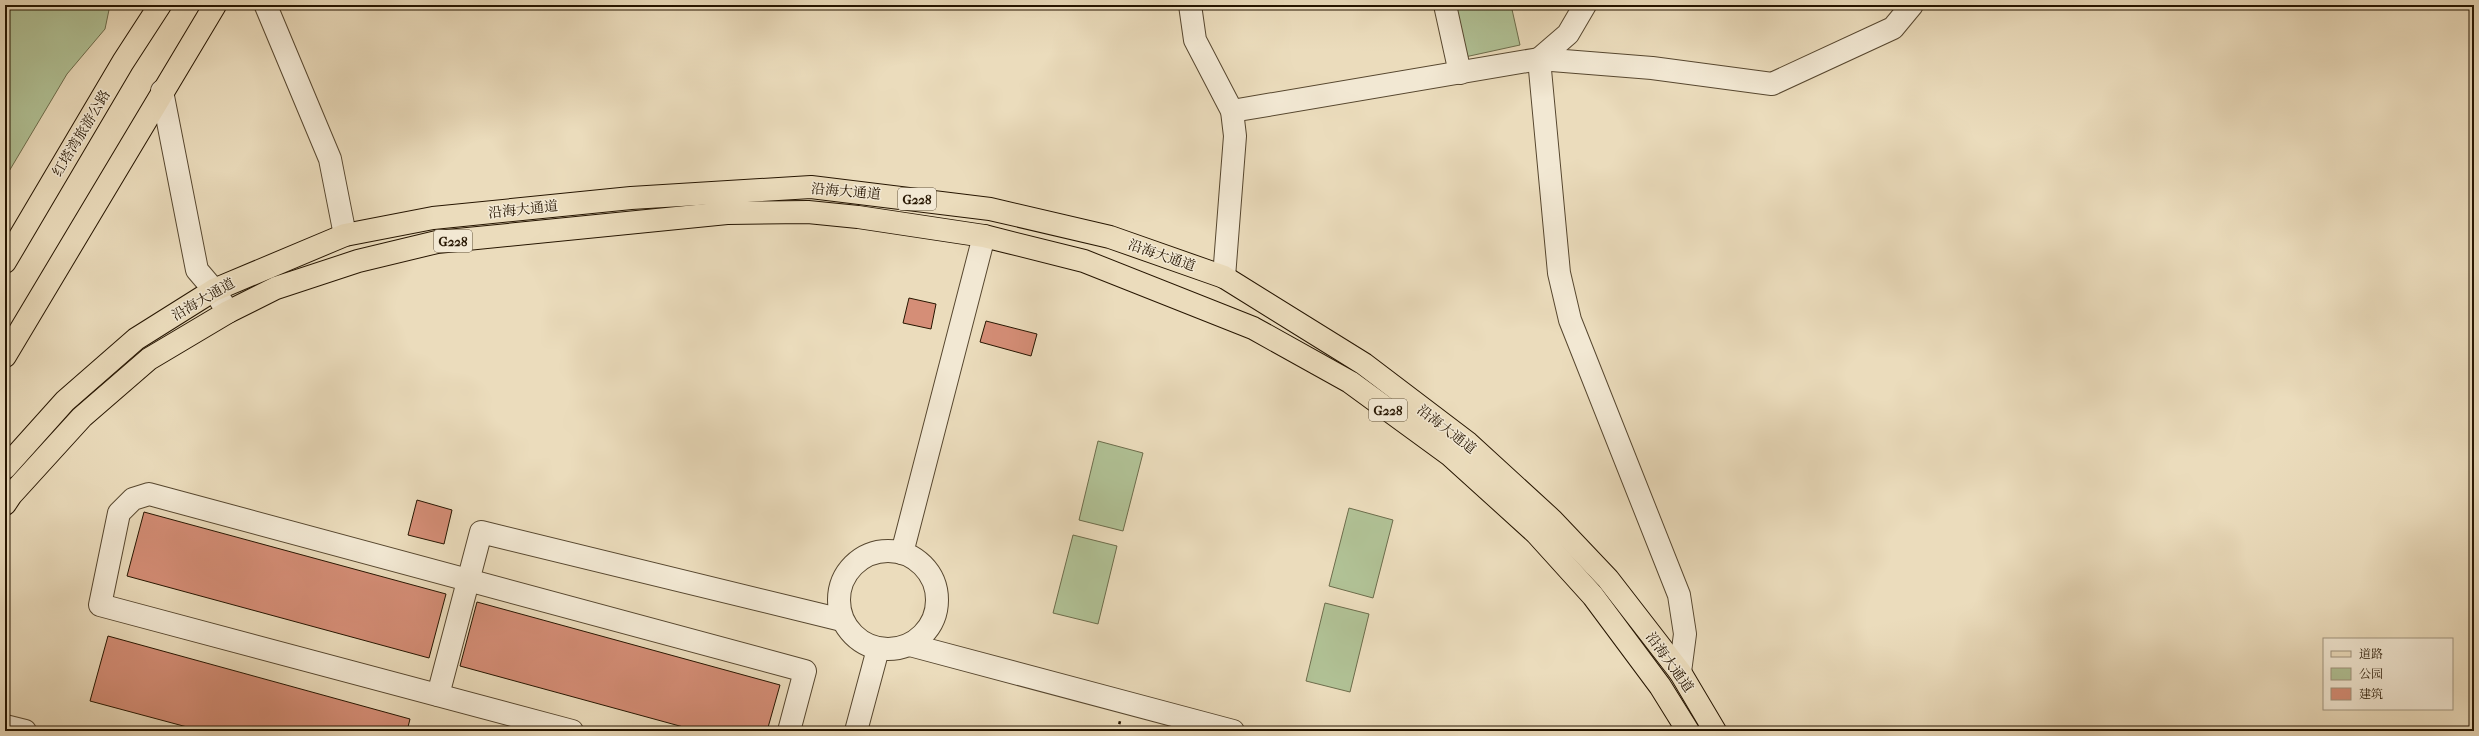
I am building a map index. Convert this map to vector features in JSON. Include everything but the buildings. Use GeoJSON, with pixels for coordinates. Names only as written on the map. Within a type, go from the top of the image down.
{"type":"FeatureCollection","features":[{"type":"Feature","properties":{"kind":"main road","name":"红塔湾旅游公路"},"geometry":{"type":"LineString","coordinates":[[5,262],[123,62],[160,5]]}},
{"type":"Feature","properties":{"kind":"main road"},"geometry":{"type":"LineString","coordinates":[[5,356],[162,91],[215,5]]}},
{"type":"Feature","properties":{"kind":"main road","name":"沿海大通道"},"geometry":{"type":"LineString","coordinates":[[5,468],[65,401],[136,340],[214,290],[345,236],[433,218],[631,198],[811,187],[990,208],[1110,237],[1224,277],[1364,364],[1468,443],[1552,520],[1608,579],[1680,672],[1715,731]]}},
{"type":"Feature","properties":{"kind":"main road"},"geometry":{"type":"LineString","coordinates":[[984,236],[990,208]]}},
{"type":"Feature","properties":{"kind":"main road","name":"沿海大通道"},"geometry":{"type":"LineString","coordinates":[[5,504],[11,495],[82,417],[149,359],[228,312],[283,285],[358,261],[437,242],[727,213],[808,212],[858,216],[984,236],[1084,261],[1253,328],[1350,382],[1450,455],[1536,533],[1593,596],[1660,686],[1688,731]]}},
{"type":"Feature","properties":{"kind":"main road"},"geometry":{"type":"LineString","coordinates":[[1302,355],[1314,334]]}},
{"type":"Feature","properties":{"kind":"street"},"geometry":{"type":"LineString","coordinates":[[1445,5],[1460,73]]}},
{"type":"Feature","properties":{"kind":"street"},"geometry":{"type":"LineString","coordinates":[[1539,59],[1568,34],[1585,5]]}},
{"type":"Feature","properties":{"kind":"street"},"geometry":{"type":"LineString","coordinates":[[1232,111],[1539,59],[1652,68],[1772,84],[1893,28],[1912,5]]}},
{"type":"Feature","properties":{"kind":"street"},"geometry":{"type":"LineString","coordinates":[[266,6],[330,159],[345,236]]}},
{"type":"Feature","properties":{"kind":"street"},"geometry":{"type":"LineString","coordinates":[[1196,6],[1195,40],[1232,111],[1235,136],[1224,277]]}},
{"type":"Feature","properties":{"kind":"street"},"geometry":{"type":"LineString","coordinates":[[1539,59],[1559,273],[1568,314],[1679,595],[1685,634],[1680,672]]}},
{"type":"Feature","properties":{"kind":"street"},"geometry":{"type":"LineString","coordinates":[[162,91],[197,270],[214,290],[228,312]]}},
{"type":"Feature","properties":{"kind":"street"},"geometry":{"type":"LineString","coordinates":[[902,552],[984,236]]}},
{"type":"Feature","properties":{"kind":"street"},"geometry":{"type":"LineString","coordinates":[[572,731],[100,605],[119,513],[132,499],[149,494],[805,671],[789,731]]}},
{"type":"Feature","properties":{"kind":"street"},"geometry":{"type":"LineString","coordinates":[[438,695],[481,532],[842,620]]}},
{"type":"Feature","properties":{"kind":"street"},"geometry":{"type":"LineString","coordinates":[[886,551],[902,552],[917,560],[929,572],[937,593],[938,604],[934,621],[924,635],[910,645],[895,650],[878,649],[863,643],[851,633],[842,620],[838,604],[840,589],[846,574],[856,562],[870,554],[886,551]]}},
{"type":"Feature","properties":{"kind":"street"},"geometry":{"type":"LineString","coordinates":[[910,645],[1180,724],[1233,731]]}},
{"type":"Feature","properties":{"kind":"street"},"geometry":{"type":"LineString","coordinates":[[856,731],[878,649]]}},
{"type":"Feature","properties":{"kind":"street"},"geometry":{"type":"LineString","coordinates":[[5,726],[25,731]]}},
{"type":"Feature","properties":{"kind":"green space"},"geometry":{"type":"Polygon","coordinates":[[[5,5],[110,5],[105,29],[67,74],[5,178],[5,5]]]}},
{"type":"Feature","properties":{"kind":"green space"},"geometry":{"type":"Polygon","coordinates":[[[1453,5],[1511,5],[1520,45],[1465,57],[1453,5]]]}},
{"type":"Feature","properties":{"kind":"green space"},"geometry":{"type":"Polygon","coordinates":[[[1098,441],[1143,453],[1123,531],[1079,520],[1098,441]]]}},
{"type":"Feature","properties":{"kind":"green space"},"geometry":{"type":"Polygon","coordinates":[[[1349,508],[1393,520],[1373,598],[1329,586],[1349,508]]]}},
{"type":"Feature","properties":{"kind":"green space"},"geometry":{"type":"Polygon","coordinates":[[[1073,535],[1117,546],[1098,624],[1053,613],[1073,535]]]}},
{"type":"Feature","properties":{"kind":"green space"},"geometry":{"type":"Polygon","coordinates":[[[1325,603],[1369,614],[1350,692],[1306,681],[1325,603]]]}}]}
